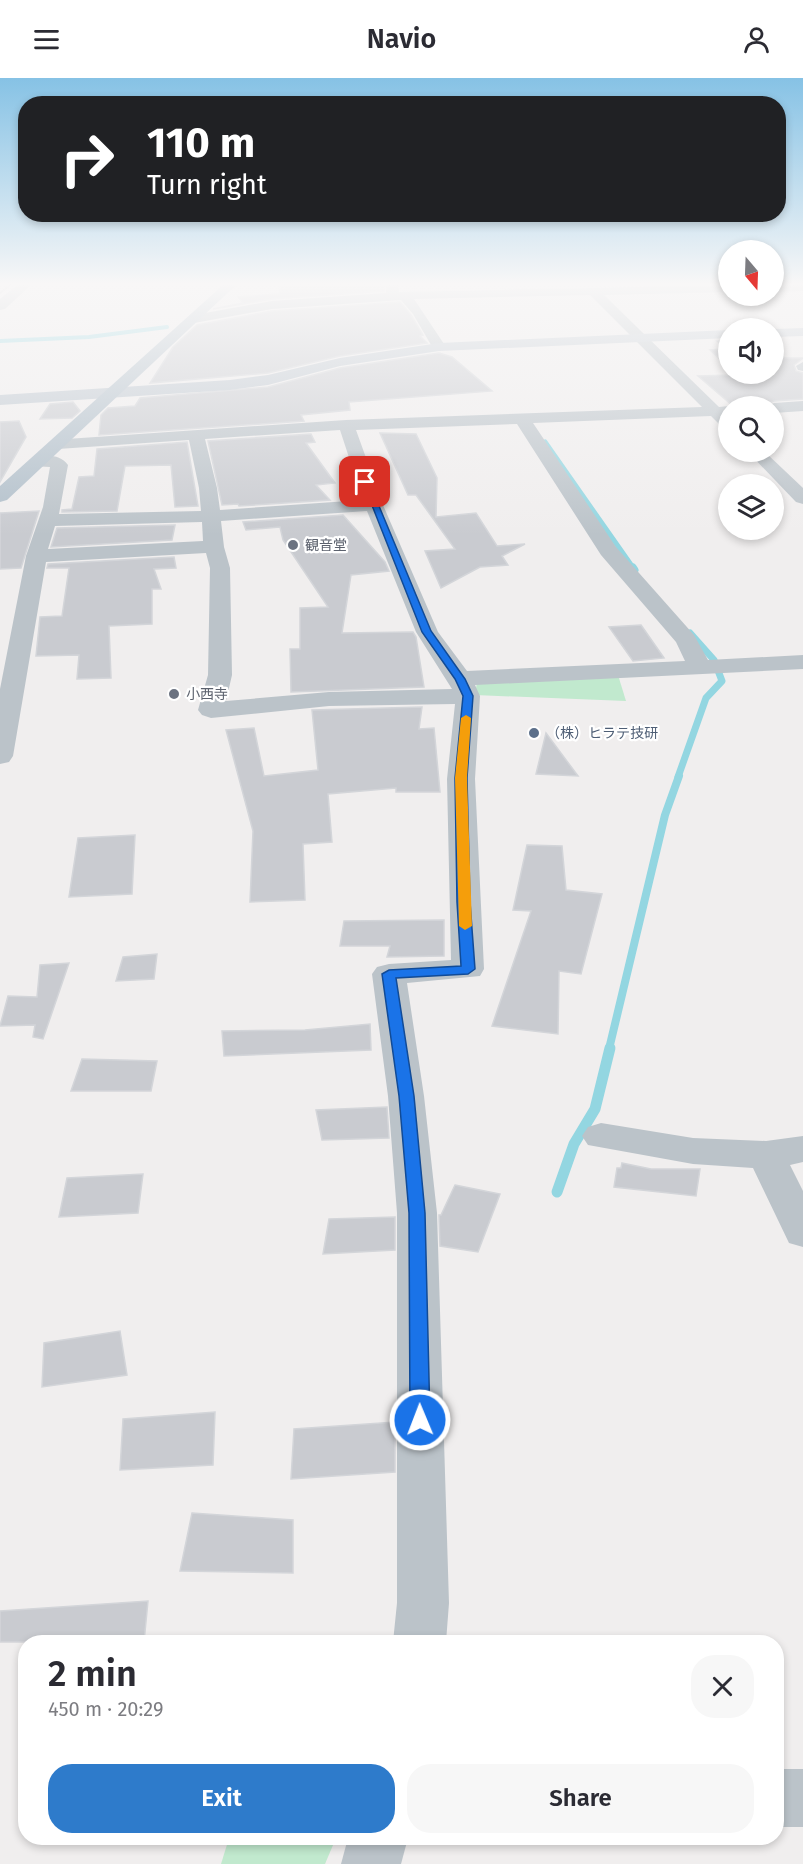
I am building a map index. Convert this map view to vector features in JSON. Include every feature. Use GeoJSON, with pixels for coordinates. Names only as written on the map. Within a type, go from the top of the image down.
{"type":"FeatureCollection","features":[{"type":"Feature","properties":{"kind":"main road"},"geometry":{"type":"LineString","coordinates":[[0,496],[141,368]]}},
{"type":"Feature","properties":{"kind":"street"},"geometry":{"type":"LineString","coordinates":[[0,400],[114,394],[248,383],[311,368]]}},
{"type":"Feature","properties":{"kind":"street"},"geometry":{"type":"LineString","coordinates":[[675,368],[718,407]]}},
{"type":"Feature","properties":{"kind":"street"},"geometry":{"type":"LineString","coordinates":[[784,407],[803,406]]}},
{"type":"Feature","properties":{"kind":"street"},"geometry":{"type":"LineString","coordinates":[[58,444],[346,425],[718,411]]}},
{"type":"Feature","properties":{"kind":"street"},"geometry":{"type":"LineString","coordinates":[[522,419],[608,551],[686,640],[700,667]]}},
{"type":"Feature","properties":{"kind":"street"},"geometry":{"type":"LineString","coordinates":[[346,425],[374,505],[398,558],[426,632],[464,687],[461,778],[468,969],[389,974],[406,1096],[417,1213],[423,1603],[421,1635]]}},
{"type":"Feature","properties":{"kind":"street"},"geometry":{"type":"LineString","coordinates":[[196,435],[213,516],[214,547],[220,568],[220,675],[211,710],[700,667],[803,662]]}},
{"type":"Feature","properties":{"kind":"street"},"geometry":{"type":"LineString","coordinates":[[0,756],[4,718],[36,556],[40,538],[48,520],[59,465],[53,461],[38,462]]}},
{"type":"Feature","properties":{"kind":"street"},"geometry":{"type":"LineString","coordinates":[[766,462],[803,498]]}},
{"type":"Feature","properties":{"kind":"street"},"geometry":{"type":"LineString","coordinates":[[48,520],[213,516],[374,505]]}},
{"type":"Feature","properties":{"kind":"street"},"geometry":{"type":"LineString","coordinates":[[36,556],[214,547]]}},
{"type":"Feature","properties":{"kind":"street"},"geometry":{"type":"LineString","coordinates":[[601,1136],[693,1151],[784,1152],[803,1232]]}},
{"type":"Feature","properties":{"kind":"street"},"geometry":{"type":"LineString","coordinates":[[784,1798],[803,1798]]}},
{"type":"Feature","properties":{"kind":"street"},"geometry":{"type":"LineString","coordinates":[[370,1864],[376,1845]]}},
{"type":"Feature","properties":{"kind":"green space"},"geometry":{"type":"Polygon","coordinates":[[[618,675],[626,701],[475,695],[477,682],[618,675]]]}},
{"type":"Feature","properties":{"kind":"green space"},"geometry":{"type":"Polygon","coordinates":[[[227,1845],[333,1845],[325,1864],[221,1864],[227,1845]]]}},
{"type":"Feature","properties":{"kind":"building"},"geometry":{"type":"Polygon","coordinates":[[[159,368],[288,368],[268,373],[150,383],[159,368]]]}},
{"type":"Feature","properties":{"kind":"building"},"geometry":{"type":"Polygon","coordinates":[[[339,368],[465,368],[492,391],[349,402],[350,410],[301,415],[304,421],[99,435],[101,415],[108,408],[135,406],[140,398],[268,387],[339,368]]]}},
{"type":"Feature","properties":{"kind":"building"},"geometry":{"type":"Polygon","coordinates":[[[784,368],[795,368],[796,371],[803,373],[803,399],[784,400],[784,396],[721,396],[698,376],[718,375],[718,384],[784,384],[784,368]]]}},
{"type":"Feature","properties":{"kind":"building"},"geometry":{"type":"Polygon","coordinates":[[[73,402],[80,411],[72,418],[40,419],[50,404],[73,402]]]}},
{"type":"Feature","properties":{"kind":"building"},"geometry":{"type":"Polygon","coordinates":[[[19,421],[26,437],[0,482],[0,422],[19,421]]]}},
{"type":"Feature","properties":{"kind":"building"},"geometry":{"type":"Polygon","coordinates":[[[380,433],[416,434],[437,478],[436,517],[476,513],[497,546],[525,544],[502,556],[508,565],[480,567],[441,588],[425,551],[455,549],[416,495],[408,495],[380,433]]]}},
{"type":"Feature","properties":{"kind":"building"},"geometry":{"type":"Polygon","coordinates":[[[311,434],[315,442],[306,443],[335,483],[316,485],[330,500],[222,505],[208,441],[311,434]]]}},
{"type":"Feature","properties":{"kind":"building"},"geometry":{"type":"Polygon","coordinates":[[[187,442],[198,506],[175,507],[171,465],[125,466],[117,511],[62,512],[62,510],[72,509],[79,477],[94,476],[97,449],[187,442]]]}},
{"type":"Feature","properties":{"kind":"building"},"geometry":{"type":"Polygon","coordinates":[[[39,511],[21,568],[0,569],[0,513],[39,511]]]}},
{"type":"Feature","properties":{"kind":"building"},"geometry":{"type":"Polygon","coordinates":[[[343,515],[385,562],[389,571],[351,575],[342,633],[413,632],[416,637],[424,687],[291,692],[290,649],[300,649],[300,608],[328,607],[283,540],[280,527],[246,530],[243,522],[343,515]]]}},
{"type":"Feature","properties":{"kind":"building"},"geometry":{"type":"Polygon","coordinates":[[[175,525],[172,540],[51,547],[57,528],[175,525]]]}},
{"type":"Feature","properties":{"kind":"building"},"geometry":{"type":"Polygon","coordinates":[[[174,557],[176,568],[154,569],[161,589],[152,589],[152,624],[109,626],[111,678],[77,679],[79,655],[36,656],[40,617],[62,616],[69,568],[47,568],[48,564],[174,557]]]}},
{"type":"Feature","properties":{"kind":"building"},"geometry":{"type":"Polygon","coordinates":[[[641,625],[664,658],[633,661],[609,627],[641,625]]]}},
{"type":"Feature","properties":{"kind":"building"},"geometry":{"type":"Polygon","coordinates":[[[422,707],[419,729],[434,728],[440,792],[396,792],[396,788],[328,794],[332,842],[303,844],[305,900],[250,902],[253,831],[226,730],[254,728],[264,776],[318,770],[312,710],[422,707]]]}},
{"type":"Feature","properties":{"kind":"building"},"geometry":{"type":"Polygon","coordinates":[[[546,733],[578,776],[536,774],[546,733]]]}},
{"type":"Feature","properties":{"kind":"building"},"geometry":{"type":"Polygon","coordinates":[[[135,835],[132,894],[69,897],[78,838],[135,835]]]}},
{"type":"Feature","properties":{"kind":"building"},"geometry":{"type":"Polygon","coordinates":[[[527,845],[562,846],[566,890],[602,894],[581,974],[559,971],[558,1034],[492,1026],[531,911],[513,910],[527,845]]]}},
{"type":"Feature","properties":{"kind":"building"},"geometry":{"type":"Polygon","coordinates":[[[444,920],[444,956],[387,957],[390,946],[340,946],[344,921],[444,920]]]}},
{"type":"Feature","properties":{"kind":"building"},"geometry":{"type":"Polygon","coordinates":[[[157,954],[154,979],[116,981],[123,957],[157,954]]]}},
{"type":"Feature","properties":{"kind":"building"},"geometry":{"type":"Polygon","coordinates":[[[69,963],[43,1039],[33,1037],[35,1025],[0,1026],[8,996],[37,997],[40,965],[69,963]]]}},
{"type":"Feature","properties":{"kind":"building"},"geometry":{"type":"Polygon","coordinates":[[[370,1024],[371,1050],[224,1056],[222,1031],[305,1030],[370,1024]]]}},
{"type":"Feature","properties":{"kind":"building"},"geometry":{"type":"Polygon","coordinates":[[[82,1059],[157,1061],[151,1091],[71,1091],[82,1059]]]}},
{"type":"Feature","properties":{"kind":"building"},"geometry":{"type":"Polygon","coordinates":[[[387,1107],[389,1138],[322,1140],[316,1110],[387,1107]]]}},
{"type":"Feature","properties":{"kind":"building"},"geometry":{"type":"Polygon","coordinates":[[[622,1163],[651,1169],[700,1169],[696,1196],[614,1187],[617,1168],[621,1168],[622,1163]]]}},
{"type":"Feature","properties":{"kind":"building"},"geometry":{"type":"Polygon","coordinates":[[[143,1174],[138,1213],[59,1217],[67,1178],[143,1174]]]}},
{"type":"Feature","properties":{"kind":"building"},"geometry":{"type":"Polygon","coordinates":[[[455,1185],[500,1194],[478,1252],[440,1246],[439,1215],[455,1185]]]}},
{"type":"Feature","properties":{"kind":"building"},"geometry":{"type":"Polygon","coordinates":[[[395,1217],[395,1250],[323,1254],[329,1219],[395,1217]]]}},
{"type":"Feature","properties":{"kind":"building"},"geometry":{"type":"Polygon","coordinates":[[[120,1331],[127,1375],[42,1387],[44,1343],[120,1331]]]}},
{"type":"Feature","properties":{"kind":"building"},"geometry":{"type":"Polygon","coordinates":[[[215,1412],[213,1465],[120,1470],[123,1419],[215,1412]]]}},
{"type":"Feature","properties":{"kind":"building"},"geometry":{"type":"Polygon","coordinates":[[[395,1422],[395,1472],[291,1479],[294,1429],[395,1422]]]}},
{"type":"Feature","properties":{"kind":"building"},"geometry":{"type":"Polygon","coordinates":[[[192,1513],[293,1520],[293,1573],[180,1571],[192,1513]]]}},
{"type":"Feature","properties":{"kind":"building"},"geometry":{"type":"Polygon","coordinates":[[[148,1601],[145,1635],[18,1635],[18,1642],[0,1642],[0,1611],[148,1601]]]}},
{"type":"Feature","properties":{"kind":"waterway"},"geometry":{"type":"LineString","coordinates":[[545,442],[634,569]]}},
{"type":"Feature","properties":{"kind":"waterway"},"geometry":{"type":"LineString","coordinates":[[678,777],[706,698],[722,681],[714,660],[690,633]]}},
{"type":"Feature","properties":{"kind":"waterway"},"geometry":{"type":"LineString","coordinates":[[609,1049],[665,815],[679,776]]}},
{"type":"Feature","properties":{"kind":"waterway"},"geometry":{"type":"LineString","coordinates":[[557,1192],[574,1144],[595,1109],[610,1048]]}},
{"type":"Feature","properties":{"kind":"slow traffic"},"geometry":{"type":"LineString","coordinates":[[465,926],[461,778],[466,718]]}},
{"type":"Feature","properties":{"kind":"place","name":"観音堂"},"geometry":{"type":"Point","coordinates":[293,545]}},
{"type":"Feature","properties":{"kind":"place","name":"小西寺"},"geometry":{"type":"Point","coordinates":[174,694]}},
{"type":"Feature","properties":{"kind":"place","name":"（株）ヒラテ技研"},"geometry":{"type":"Point","coordinates":[534,733]}},
{"type":"Feature","properties":{"kind":"route"},"geometry":{"type":"LineString","coordinates":[[365,482],[398,558],[426,632],[460,679],[468,696],[461,778],[468,969],[389,974],[406,1096],[417,1213],[420,1420]]}}]}
